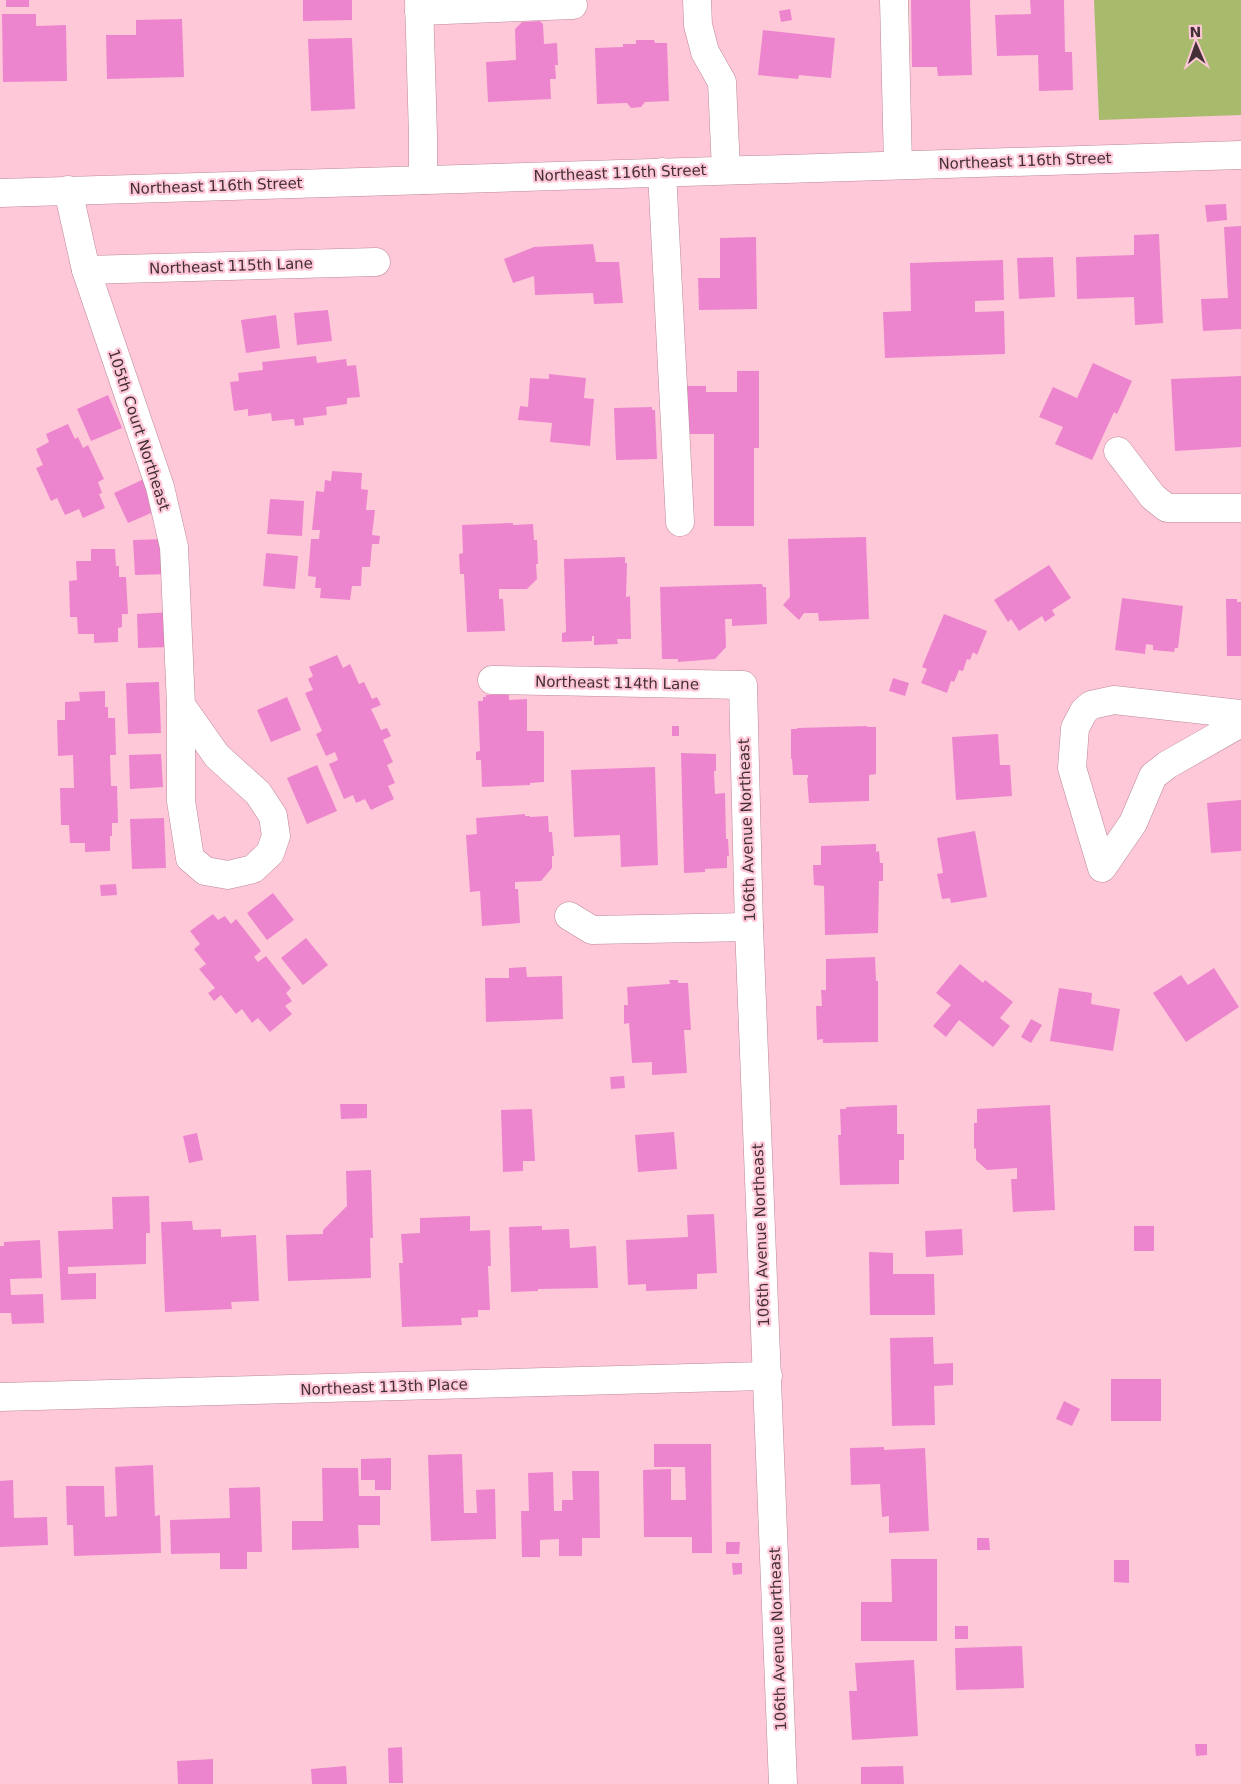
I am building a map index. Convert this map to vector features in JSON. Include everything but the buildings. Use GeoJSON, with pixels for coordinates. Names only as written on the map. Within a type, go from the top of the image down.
{"type":"FeatureCollection","features":[{"type":"Feature","properties":{"kind":"street"},"geometry":{"type":"LineString","coordinates":[[698,0],[698,25],[705,52],[722,82],[726,170]]}},
{"type":"Feature","properties":{"kind":"street"},"geometry":{"type":"LineString","coordinates":[[894,0],[898,165]]}},
{"type":"Feature","properties":{"kind":"street"},"geometry":{"type":"LineString","coordinates":[[423,180],[419,6],[573,5]]}},
{"type":"Feature","properties":{"kind":"street","name":"Northeast 116th Street"},"geometry":{"type":"LineString","coordinates":[[0,192],[1241,156]]}},
{"type":"Feature","properties":{"kind":"street"},"geometry":{"type":"LineString","coordinates":[[662,172],[680,522]]}},
{"type":"Feature","properties":{"kind":"street","name":"105th Court Northeast"},"geometry":{"type":"LineString","coordinates":[[68,190],[86,270],[160,487],[174,547],[181,705],[181,801],[190,858],[205,871],[228,875],[253,869],[270,853],[276,836],[274,816],[258,793],[216,756],[181,705]]}},
{"type":"Feature","properties":{"kind":"street","name":"Northeast 115th Lane"},"geometry":{"type":"LineString","coordinates":[[86,270],[376,262]]}},
{"type":"Feature","properties":{"kind":"street"},"geometry":{"type":"LineString","coordinates":[[1118,451],[1153,497],[1167,508],[1241,508]]}},
{"type":"Feature","properties":{"kind":"street","name":"Northeast 114th Lane"},"geometry":{"type":"LineString","coordinates":[[492,680],[743,686]]}},
{"type":"Feature","properties":{"kind":"street","name":"106th Avenue Northeast"},"geometry":{"type":"LineString","coordinates":[[743,686],[749,927],[783,1784]]}},
{"type":"Feature","properties":{"kind":"street"},"geometry":{"type":"LineString","coordinates":[[1241,714],[1114,700],[1091,705],[1084,711],[1075,728],[1072,768],[1102,868],[1133,823],[1153,776],[1167,765],[1241,722]]}},
{"type":"Feature","properties":{"kind":"street"},"geometry":{"type":"LineString","coordinates":[[569,916],[592,930],[749,927]]}},
{"type":"Feature","properties":{"kind":"street","name":"Northeast 113th Place"},"geometry":{"type":"LineString","coordinates":[[0,1397],[768,1376]]}},
{"type":"Feature","properties":{"kind":"green space"},"geometry":{"type":"Polygon","coordinates":[[[1094,0],[1241,0],[1241,115],[1099,120],[1094,0]]]}}]}
